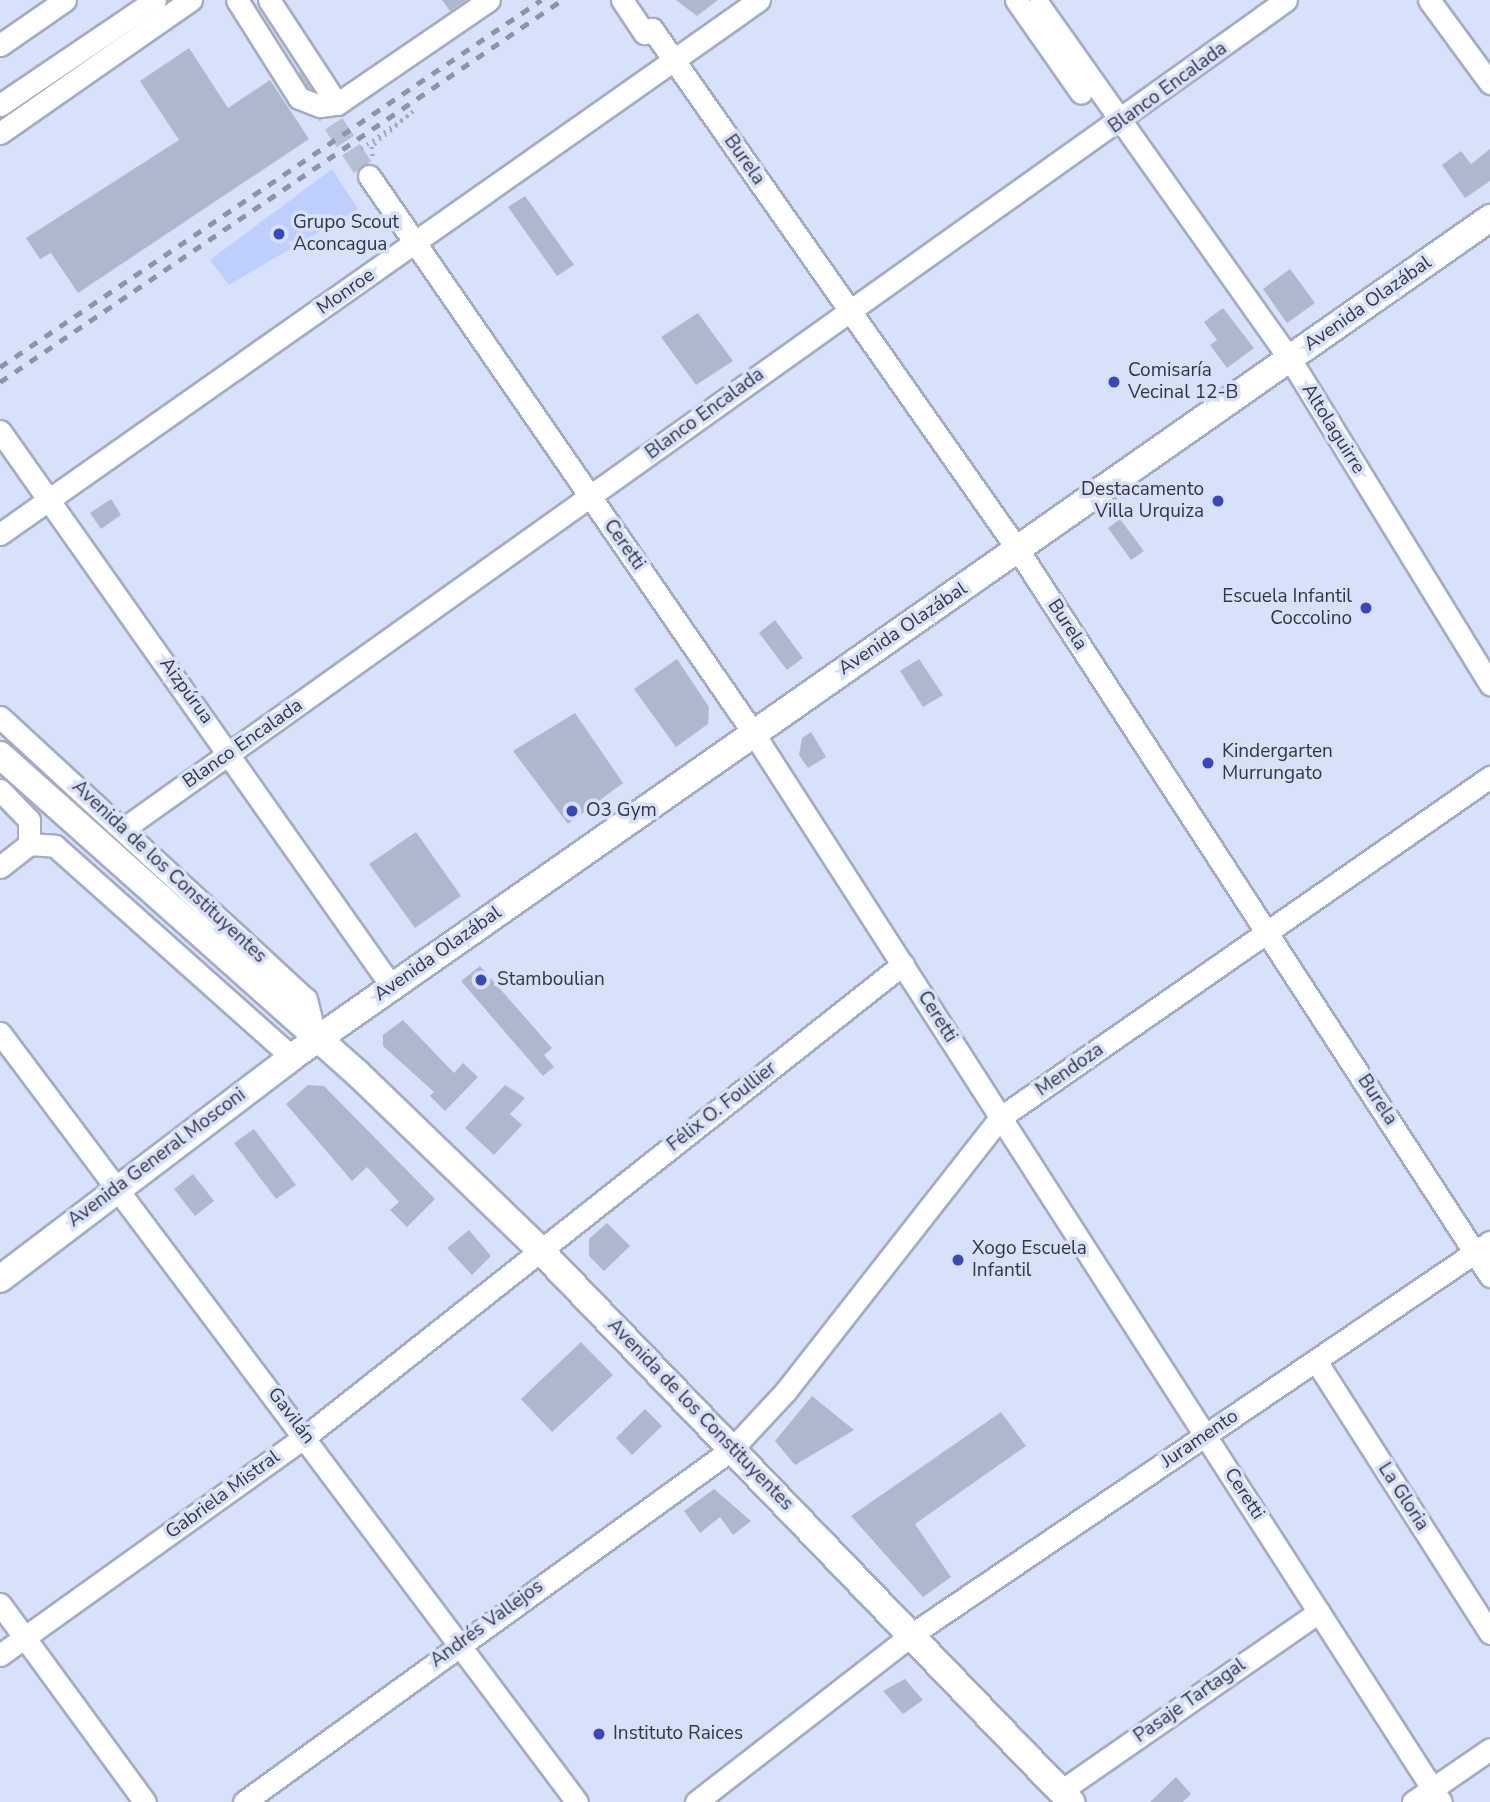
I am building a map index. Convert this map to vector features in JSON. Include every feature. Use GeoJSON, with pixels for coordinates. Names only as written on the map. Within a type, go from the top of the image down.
{"type":"FeatureCollection","features":[{"type":"Feature","properties":{"kind":"main road","name":"Avenida Olazábal"},"geometry":{"type":"LineString","coordinates":[[316,1040],[752,731],[1018,550],[1490,218]]}},
{"type":"Feature","properties":{"kind":"main road","name":"Avenida de los Constituyentes"},"geometry":{"type":"LineString","coordinates":[[0,755],[316,1040],[541,1251],[1066,1796]]}},
{"type":"Feature","properties":{"kind":"main road","name":"Avenida General Mosconi"},"geometry":{"type":"LineString","coordinates":[[0,1279],[117,1186],[316,1040]]}},
{"type":"Feature","properties":{"kind":"street"},"geometry":{"type":"LineString","coordinates":[[0,45],[65,0]]}},
{"type":"Feature","properties":{"kind":"street"},"geometry":{"type":"LineString","coordinates":[[0,105],[155,0]]}},
{"type":"Feature","properties":{"kind":"street"},"geometry":{"type":"LineString","coordinates":[[0,133],[191,0]]}},
{"type":"Feature","properties":{"kind":"street"},"geometry":{"type":"LineString","coordinates":[[237,0],[299,99],[337,104],[489,0]]}},
{"type":"Feature","properties":{"kind":"street"},"geometry":{"type":"LineString","coordinates":[[252,0],[299,72]]}},
{"type":"Feature","properties":{"kind":"street"},"geometry":{"type":"LineString","coordinates":[[269,0],[337,104]]}},
{"type":"Feature","properties":{"kind":"street","name":"Burela"},"geometry":{"type":"LineString","coordinates":[[622,0],[674,60],[1018,550],[1269,932],[1482,1247],[1490,1276]]}},
{"type":"Feature","properties":{"kind":"street","name":"Monroe"},"geometry":{"type":"LineString","coordinates":[[0,534],[759,0]]}},
{"type":"Feature","properties":{"kind":"street","name":"Altolaguirre"},"geometry":{"type":"LineString","coordinates":[[1016,0],[1093,110],[1117,119]]}},
{"type":"Feature","properties":{"kind":"street","name":"Blanco Encalada"},"geometry":{"type":"LineString","coordinates":[[123,829],[1286,0]]}},
{"type":"Feature","properties":{"kind":"street"},"geometry":{"type":"LineString","coordinates":[[1429,0],[1490,83]]}},
{"type":"Feature","properties":{"kind":"street","name":"Altolaguirre"},"geometry":{"type":"LineString","coordinates":[[1046,3],[1113,92],[1117,119],[1290,359],[1490,684]]}},
{"type":"Feature","properties":{"kind":"street","name":"Ceretti"},"geometry":{"type":"LineString","coordinates":[[368,163],[408,214],[415,244],[752,731],[1437,1795]]}},
{"type":"Feature","properties":{"kind":"street","name":"Aizpúrua"},"geometry":{"type":"LineString","coordinates":[[0,431],[47,502],[231,752],[392,987]]}},
{"type":"Feature","properties":{"kind":"street","name":"Avenida de los Constituyentes"},"geometry":{"type":"LineString","coordinates":[[0,717],[306,999],[316,1040]]}},
{"type":"Feature","properties":{"kind":"street","name":"Mendoza"},"geometry":{"type":"LineString","coordinates":[[732,1449],[785,1392],[1001,1118],[1490,777]]}},
{"type":"Feature","properties":{"kind":"street"},"geometry":{"type":"LineString","coordinates":[[0,790],[29,820],[29,844]]}},
{"type":"Feature","properties":{"kind":"street"},"geometry":{"type":"LineString","coordinates":[[0,867],[29,844]]}},
{"type":"Feature","properties":{"kind":"street"},"geometry":{"type":"LineString","coordinates":[[29,844],[65,852],[292,1057]]}},
{"type":"Feature","properties":{"kind":"street","name":"Félix O. Foullier"},"geometry":{"type":"LineString","coordinates":[[541,1251],[904,964]]}},
{"type":"Feature","properties":{"kind":"street","name":"Gavilán"},"geometry":{"type":"LineString","coordinates":[[0,1033],[306,1436],[577,1802]]}},
{"type":"Feature","properties":{"kind":"street","name":"Juramento"},"geometry":{"type":"LineString","coordinates":[[696,1802],[911,1636],[1482,1247]]}},
{"type":"Feature","properties":{"kind":"street","name":"Gabriela Mistral"},"geometry":{"type":"LineString","coordinates":[[0,1655],[306,1436],[541,1251]]}},
{"type":"Feature","properties":{"kind":"street","name":"La Gloria"},"geometry":{"type":"LineString","coordinates":[[1316,1361],[1490,1633]]}},
{"type":"Feature","properties":{"kind":"street","name":"Andrés Vallejos"},"geometry":{"type":"LineString","coordinates":[[244,1802],[460,1643],[732,1449]]}},
{"type":"Feature","properties":{"kind":"street"},"geometry":{"type":"LineString","coordinates":[[0,1604],[145,1802]]}},
{"type":"Feature","properties":{"kind":"street","name":"Pasaje Tartagal"},"geometry":{"type":"LineString","coordinates":[[1066,1796],[1319,1612]]}},
{"type":"Feature","properties":{"kind":"street"},"geometry":{"type":"LineString","coordinates":[[1413,1802],[1437,1795],[1490,1749]]}},
{"type":"Feature","properties":{"kind":"path"},"geometry":{"type":"LineString","coordinates":[[413,111],[368,163],[372,147],[413,111]]}},
{"type":"Feature","properties":{"kind":"shaded area","name":"Grupo Scout Aconcagua"},"geometry":{"type":"Polygon","coordinates":[[[332,169],[358,209],[229,285],[210,260],[332,169]]]}},
{"type":"Feature","properties":{"kind":"building"},"geometry":{"type":"Polygon","coordinates":[[[442,0],[466,0],[450,11],[442,0]]]}},
{"type":"Feature","properties":{"kind":"building"},"geometry":{"type":"Polygon","coordinates":[[[676,0],[718,0],[697,16],[676,0]]]}},
{"type":"Feature","properties":{"kind":"building"},"geometry":{"type":"Polygon","coordinates":[[[189,48],[228,108],[270,80],[309,139],[78,293],[51,253],[40,259],[26,238],[179,140],[140,81],[189,48]]]}},
{"type":"Feature","properties":{"kind":"building"},"geometry":{"type":"Polygon","coordinates":[[[1490,149],[1490,181],[1465,198],[1442,165],[1461,151],[1471,164],[1490,149]]]}},
{"type":"Feature","properties":{"kind":"building"},"geometry":{"type":"Polygon","coordinates":[[[525,196],[574,265],[557,276],[508,207],[525,196]]]}},
{"type":"Feature","properties":{"kind":"building"},"geometry":{"type":"Polygon","coordinates":[[[1290,269],[1315,303],[1287,323],[1263,289],[1290,269]]]}},
{"type":"Feature","properties":{"kind":"building"},"geometry":{"type":"Polygon","coordinates":[[[1223,308],[1254,348],[1227,368],[1210,345],[1217,340],[1204,322],[1223,308]]]}},
{"type":"Feature","properties":{"kind":"building"},"geometry":{"type":"Polygon","coordinates":[[[698,313],[733,361],[696,385],[661,337],[698,313]]]}},
{"type":"Feature","properties":{"kind":"building"},"geometry":{"type":"Polygon","coordinates":[[[111,499],[121,515],[101,529],[90,513],[111,499]]]}},
{"type":"Feature","properties":{"kind":"building"},"geometry":{"type":"Polygon","coordinates":[[[1120,519],[1144,551],[1131,560],[1108,528],[1120,519]]]}},
{"type":"Feature","properties":{"kind":"building"},"geometry":{"type":"Polygon","coordinates":[[[775,620],[803,658],[787,670],[759,633],[775,620]]]}},
{"type":"Feature","properties":{"kind":"building"},"geometry":{"type":"Polygon","coordinates":[[[677,659],[709,707],[708,724],[676,747],[634,689],[677,659]]]}},
{"type":"Feature","properties":{"kind":"building"},"geometry":{"type":"Polygon","coordinates":[[[919,659],[943,695],[923,707],[900,671],[919,659]]]}},
{"type":"Feature","properties":{"kind":"building"},"geometry":{"type":"Polygon","coordinates":[[[575,713],[623,783],[568,824],[513,751],[575,713]]]}},
{"type":"Feature","properties":{"kind":"building"},"geometry":{"type":"Polygon","coordinates":[[[811,732],[826,757],[808,768],[799,755],[802,738],[811,732]]]}},
{"type":"Feature","properties":{"kind":"building"},"geometry":{"type":"Polygon","coordinates":[[[416,832],[461,896],[415,928],[369,864],[416,832]]]}},
{"type":"Feature","properties":{"kind":"building"},"geometry":{"type":"Polygon","coordinates":[[[480,966],[552,1048],[544,1055],[554,1067],[543,1076],[461,981],[480,966]]]}},
{"type":"Feature","properties":{"kind":"building"},"geometry":{"type":"Polygon","coordinates":[[[403,1020],[454,1073],[463,1063],[478,1077],[445,1111],[430,1096],[434,1092],[383,1046],[383,1035],[403,1020]]]}},
{"type":"Feature","properties":{"kind":"building"},"geometry":{"type":"Polygon","coordinates":[[[308,1085],[324,1086],[435,1199],[407,1227],[390,1210],[399,1202],[367,1167],[352,1181],[286,1104],[308,1085]]]}},
{"type":"Feature","properties":{"kind":"building"},"geometry":{"type":"Polygon","coordinates":[[[505,1085],[525,1098],[510,1114],[522,1125],[494,1155],[465,1128],[505,1085]]]}},
{"type":"Feature","properties":{"kind":"building"},"geometry":{"type":"Polygon","coordinates":[[[254,1129],[296,1185],[276,1199],[234,1143],[254,1129]]]}},
{"type":"Feature","properties":{"kind":"building"},"geometry":{"type":"Polygon","coordinates":[[[193,1174],[214,1201],[195,1216],[174,1189],[193,1174]]]}},
{"type":"Feature","properties":{"kind":"building"},"geometry":{"type":"Polygon","coordinates":[[[607,1223],[630,1246],[604,1271],[589,1256],[589,1239],[607,1223]]]}},
{"type":"Feature","properties":{"kind":"building"},"geometry":{"type":"Polygon","coordinates":[[[469,1230],[491,1256],[472,1275],[447,1248],[469,1230]]]}},
{"type":"Feature","properties":{"kind":"building"},"geometry":{"type":"Polygon","coordinates":[[[581,1342],[613,1375],[552,1432],[521,1399],[581,1342]]]}},
{"type":"Feature","properties":{"kind":"building"},"geometry":{"type":"Polygon","coordinates":[[[812,1396],[854,1430],[795,1465],[775,1441],[812,1396]]]}},
{"type":"Feature","properties":{"kind":"building"},"geometry":{"type":"Polygon","coordinates":[[[645,1409],[662,1426],[632,1455],[616,1438],[645,1409]]]}},
{"type":"Feature","properties":{"kind":"building"},"geometry":{"type":"Polygon","coordinates":[[[1001,1412],[1026,1446],[915,1524],[951,1577],[923,1597],[851,1516],[1001,1412]]]}},
{"type":"Feature","properties":{"kind":"building"},"geometry":{"type":"Polygon","coordinates":[[[714,1489],[751,1521],[733,1535],[720,1517],[700,1533],[684,1511],[714,1489]]]}},
{"type":"Feature","properties":{"kind":"building"},"geometry":{"type":"Polygon","coordinates":[[[905,1679],[923,1700],[903,1714],[883,1691],[905,1679]]]}},
{"type":"Feature","properties":{"kind":"building"},"geometry":{"type":"Polygon","coordinates":[[[1176,1777],[1191,1794],[1183,1802],[1150,1802],[1176,1777]]]}},
{"type":"Feature","properties":{"kind":"tunnel"},"geometry":{"type":"LineString","coordinates":[[299,72],[369,176]]}},
{"type":"Feature","properties":{"kind":"railway"},"geometry":{"type":"LineString","coordinates":[[0,367],[541,0]]}},
{"type":"Feature","properties":{"kind":"railway"},"geometry":{"type":"LineString","coordinates":[[0,382],[562,0]]}},
{"type":"Feature","properties":{"kind":"place","name":"Grupo Scout Aconcagua"},"geometry":{"type":"Point","coordinates":[279,234]}},
{"type":"Feature","properties":{"kind":"place","name":"Comisaría Vecinal 12-B"},"geometry":{"type":"Point","coordinates":[1114,382]}},
{"type":"Feature","properties":{"kind":"place","name":"Destacamento Villa Urquiza"},"geometry":{"type":"Point","coordinates":[1218,501]}},
{"type":"Feature","properties":{"kind":"place","name":"Escuela Infantil Coccolino"},"geometry":{"type":"Point","coordinates":[1366,608]}},
{"type":"Feature","properties":{"kind":"place","name":"Kindergarten Murrungato"},"geometry":{"type":"Point","coordinates":[1208,763]}},
{"type":"Feature","properties":{"kind":"place","name":"O3 Gym"},"geometry":{"type":"Point","coordinates":[572,811]}},
{"type":"Feature","properties":{"kind":"place","name":"Stamboulian"},"geometry":{"type":"Point","coordinates":[481,980]}},
{"type":"Feature","properties":{"kind":"place","name":"Xogo Escuela Infantil"},"geometry":{"type":"Point","coordinates":[958,1260]}},
{"type":"Feature","properties":{"kind":"place","name":"Instituto Raices"},"geometry":{"type":"Point","coordinates":[599,1734]}}]}
